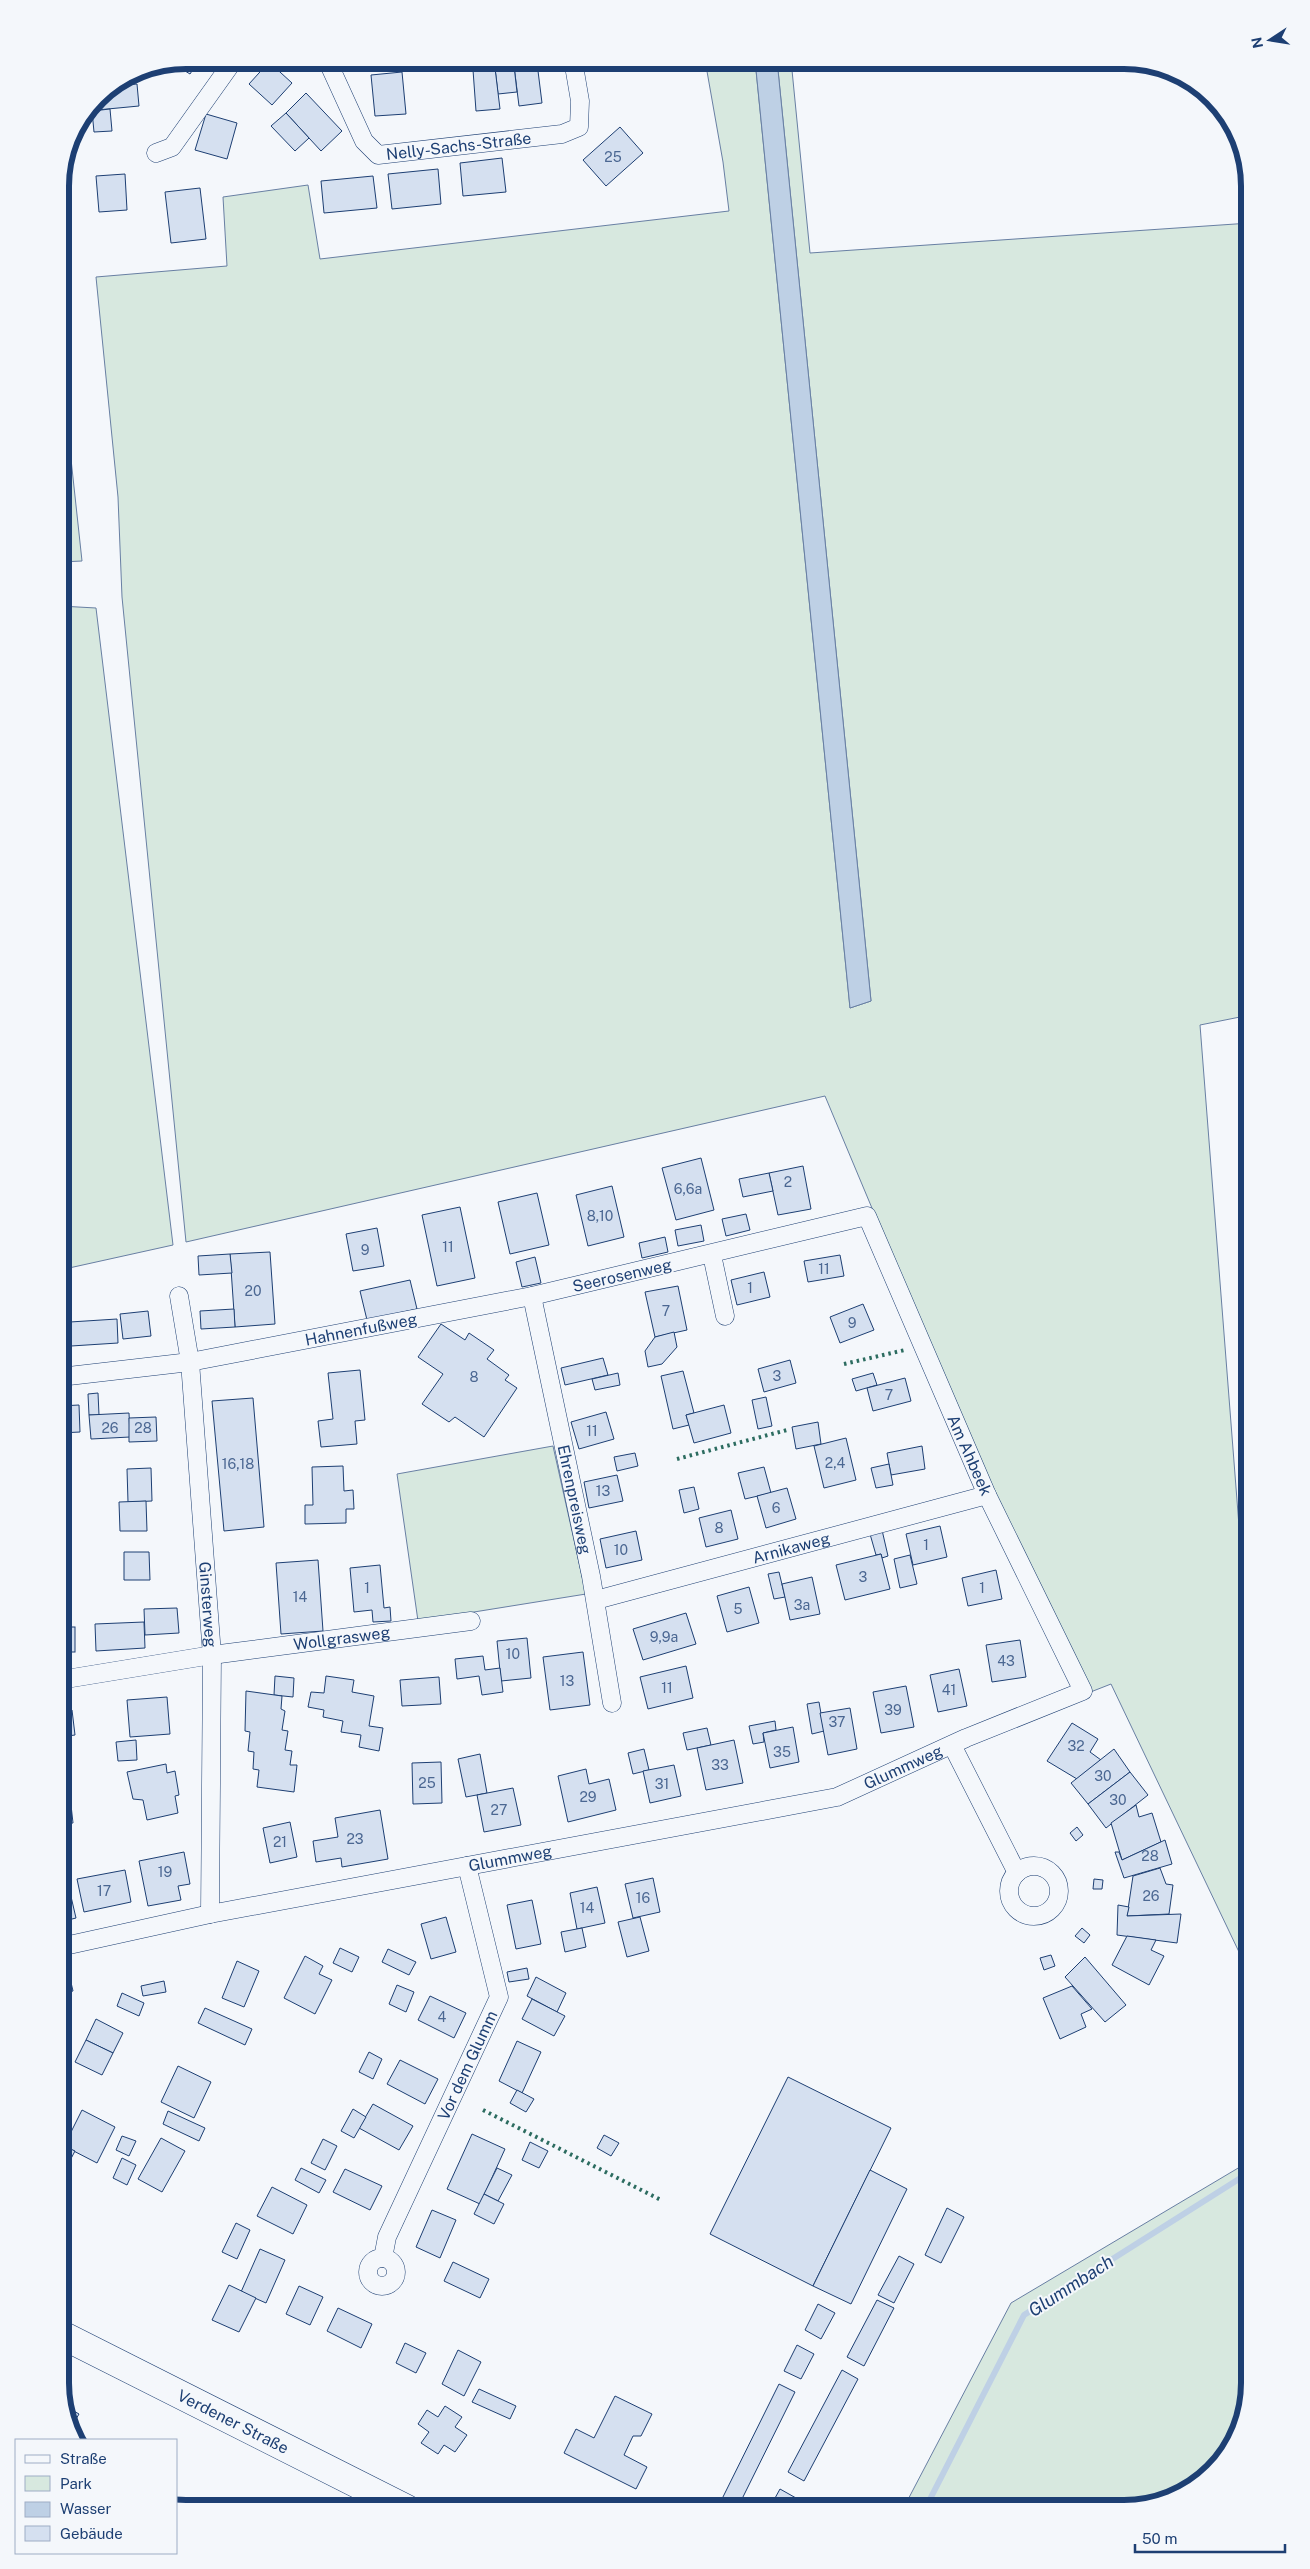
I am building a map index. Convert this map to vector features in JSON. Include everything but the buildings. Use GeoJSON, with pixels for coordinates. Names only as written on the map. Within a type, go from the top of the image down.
{"type":"FeatureCollection","features":[{"type":"Feature","properties":{"kind":"main road","name":"Verdener Straße"},"geometry":{"type":"LineString","coordinates":[[69,2339],[389,2500]]}},
{"type":"Feature","properties":{"kind":"street"},"geometry":{"type":"LineString","coordinates":[[156,153],[172,147],[228,69]]}},
{"type":"Feature","properties":{"kind":"street","name":"Nelly-Sachs-Straße"},"geometry":{"type":"LineString","coordinates":[[332,69],[364,141],[378,155],[562,134],[579,127],[580,101],[575,69]]}},
{"type":"Feature","properties":{"kind":"street","name":"Seerosenweg"},"geometry":{"type":"LineString","coordinates":[[532,1296],[712,1255],[867,1216]]}},
{"type":"Feature","properties":{"kind":"street","name":"Am Ahbeek"},"geometry":{"type":"LineString","coordinates":[[867,1216],[988,1496],[1083,1691]]}},
{"type":"Feature","properties":{"kind":"street"},"geometry":{"type":"LineString","coordinates":[[712,1255],[725,1316]]}},
{"type":"Feature","properties":{"kind":"street","name":"Ginsterweg"},"geometry":{"type":"LineString","coordinates":[[179,1296],[190,1362],[212,1655],[210,1914]]}},
{"type":"Feature","properties":{"kind":"street","name":"Hahnenfußweg"},"geometry":{"type":"LineString","coordinates":[[69,1376],[190,1362],[532,1296]]}},
{"type":"Feature","properties":{"kind":"street","name":"Ehrenpreisweg"},"geometry":{"type":"LineString","coordinates":[[532,1296],[596,1600],[612,1703]]}},
{"type":"Feature","properties":{"kind":"street","name":"Arnikaweg"},"geometry":{"type":"LineString","coordinates":[[596,1600],[988,1496]]}},
{"type":"Feature","properties":{"kind":"street","name":"Wollgrasweg"},"geometry":{"type":"LineString","coordinates":[[69,1679],[212,1655],[471,1621]]}},
{"type":"Feature","properties":{"kind":"street","name":"Glummweg"},"geometry":{"type":"LineString","coordinates":[[69,1945],[210,1914],[836,1797],[952,1745],[1083,1691]]}},
{"type":"Feature","properties":{"kind":"street","name":"Glummweg"},"geometry":{"type":"LineString","coordinates":[[952,1745],[1017,1873]]}},
{"type":"Feature","properties":{"kind":"street","name":"Vor dem Glumm"},"geometry":{"type":"LineString","coordinates":[[384,2258],[387,2237],[499,1998],[467,1866]]}},
{"type":"Feature","properties":{"kind":"green space"},"geometry":{"type":"Polygon","coordinates":[[[707,69],[756,69],[850,1008],[871,1001],[778,69],[792,69],[810,253],[1241,224],[1241,1017],[1200,1025],[1241,1538],[1241,1956],[1111,1684],[1088,1693],[991,1492],[825,1096],[186,1242],[122,597],[118,497],[96,277],[227,266],[223,197],[308,185],[320,259],[729,211],[723,162],[707,69]]]}},
{"type":"Feature","properties":{"kind":"green space"},"geometry":{"type":"Polygon","coordinates":[[[69,440],[82,561],[69,562],[69,440]]]}},
{"type":"Feature","properties":{"kind":"green space"},"geometry":{"type":"Polygon","coordinates":[[[69,606],[96,608],[173,1245],[69,1268],[69,606]]]}},
{"type":"Feature","properties":{"kind":"green space"},"geometry":{"type":"Polygon","coordinates":[[[553,1446],[586,1594],[418,1621],[397,1474],[553,1446]]]}},
{"type":"Feature","properties":{"kind":"green space"},"geometry":{"type":"Polygon","coordinates":[[[1241,2166],[1240,2398],[1235,2421],[1221,2448],[1207,2466],[1183,2485],[1162,2494],[1132,2500],[908,2500],[1011,2303],[1241,2166]]]}},
{"type":"Feature","properties":{"kind":"water"},"geometry":{"type":"Polygon","coordinates":[[[756,69],[778,69],[871,1001],[850,1008],[756,69]]]}},
{"type":"Feature","properties":{"kind":"waterway","name":"Glummbach"},"geometry":{"type":"LineString","coordinates":[[930,2500],[1024,2315],[1241,2178]]}},
{"type":"Feature","properties":{"kind":"hedge"},"geometry":{"type":"LineString","coordinates":[[844,1364],[905,1350]]}},
{"type":"Feature","properties":{"kind":"hedge"},"geometry":{"type":"LineString","coordinates":[[677,1459],[787,1430]]}},
{"type":"Feature","properties":{"kind":"hedge"},"geometry":{"type":"LineString","coordinates":[[483,2110],[661,2200]]}}]}
